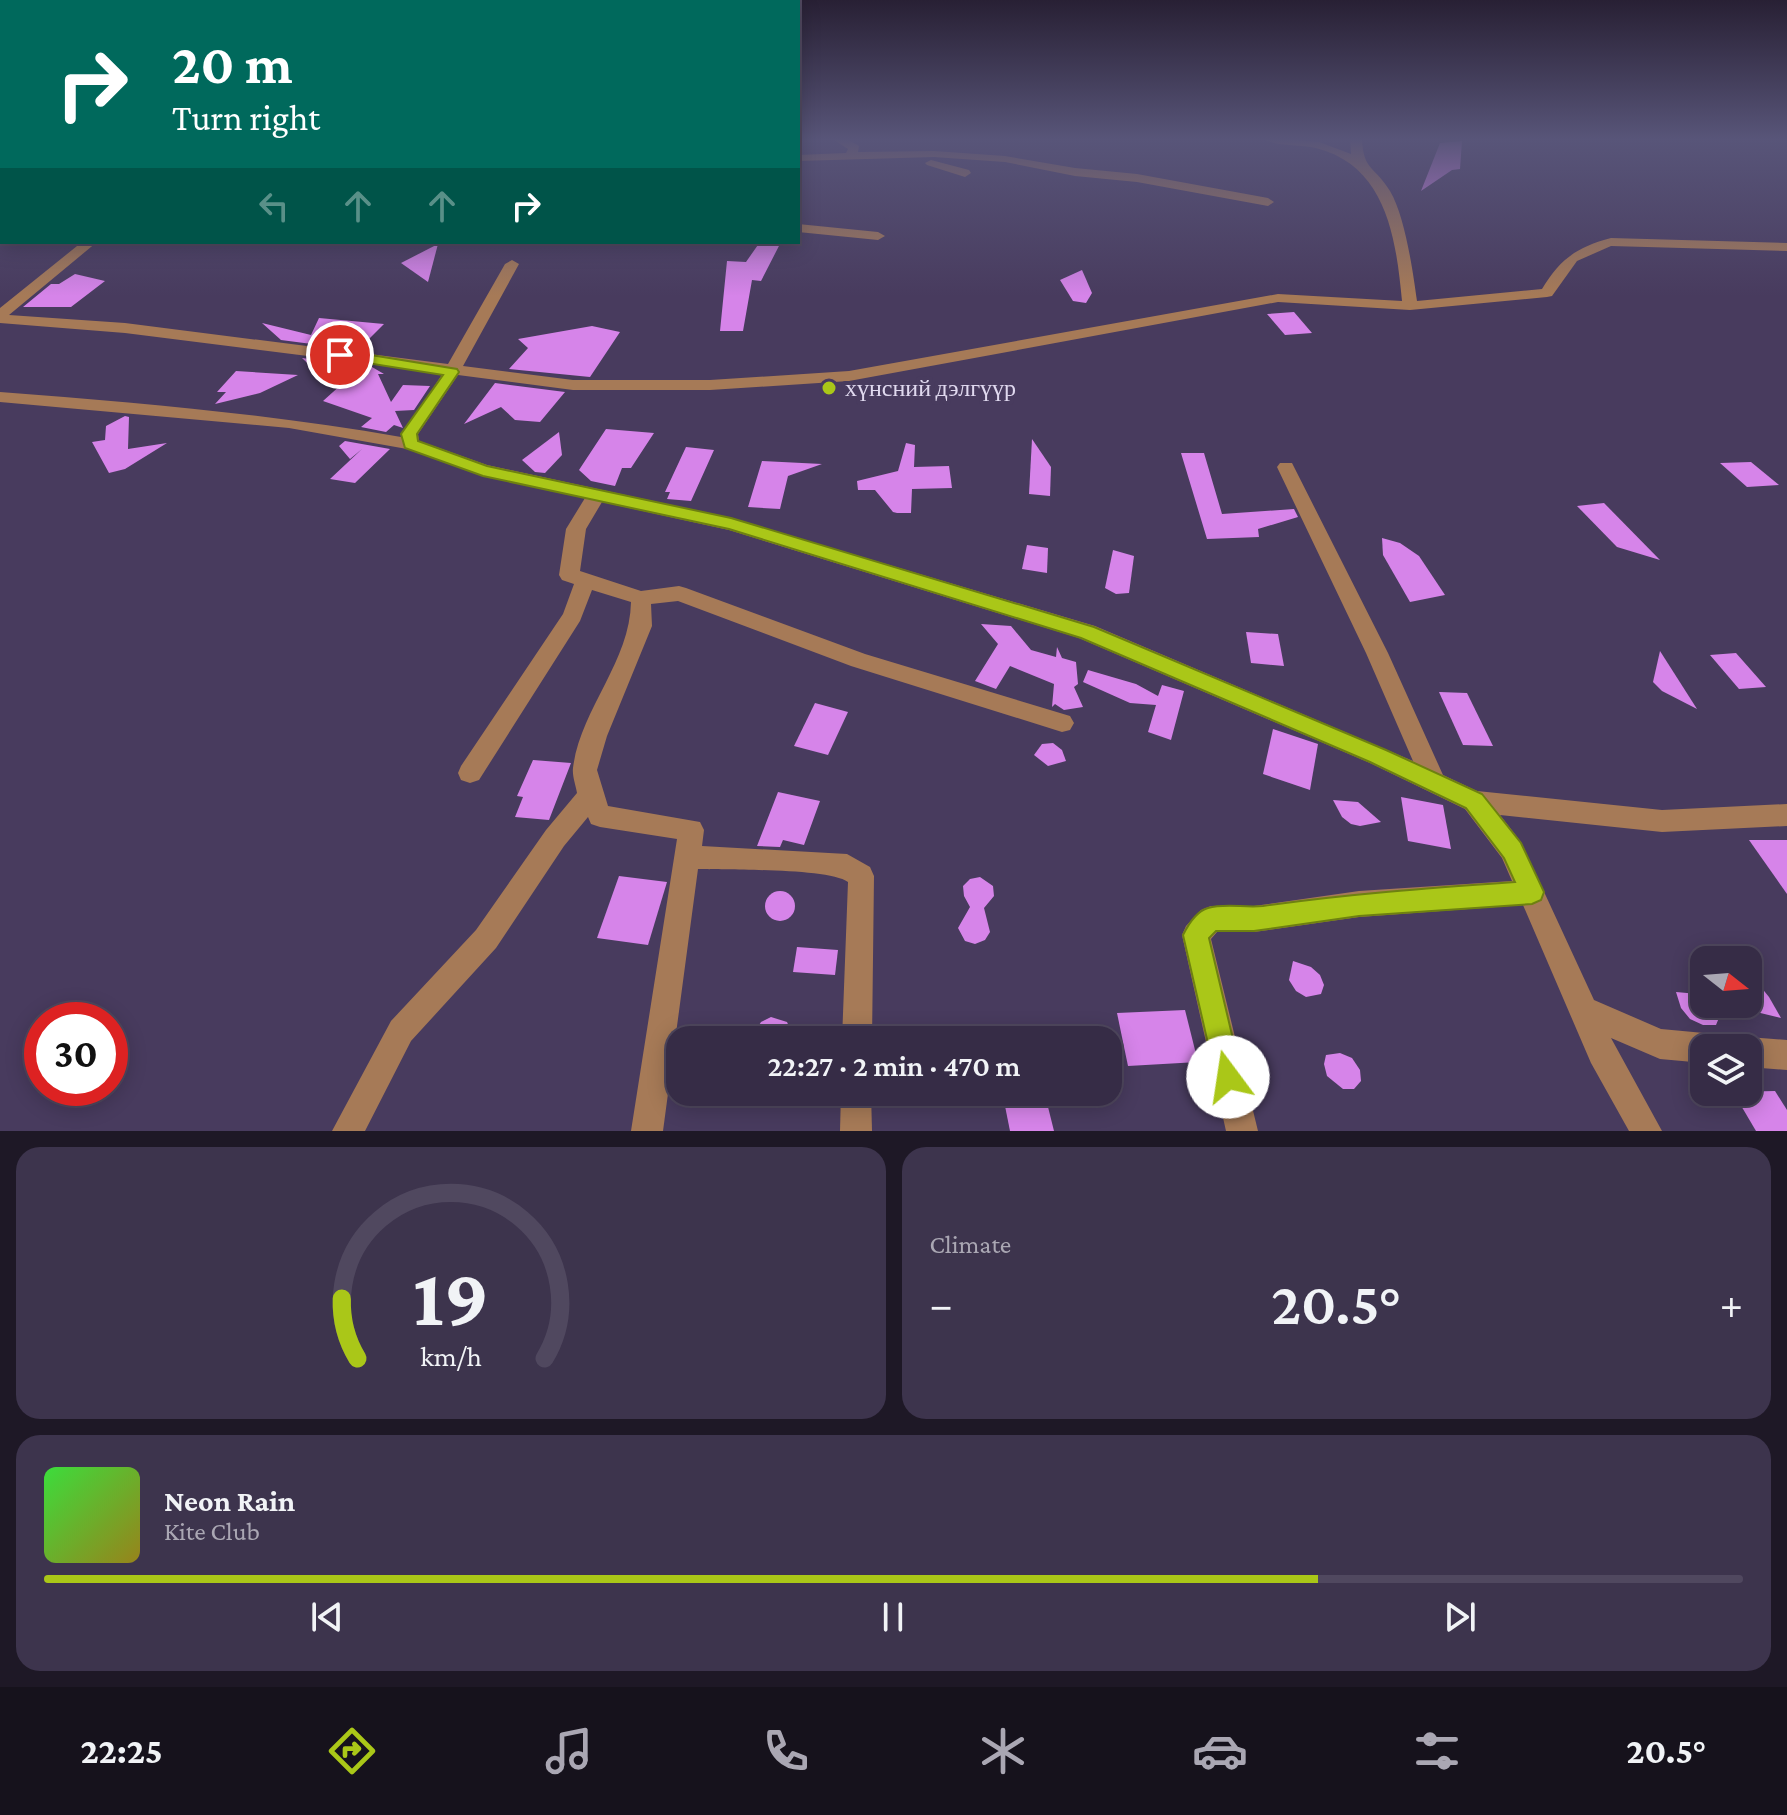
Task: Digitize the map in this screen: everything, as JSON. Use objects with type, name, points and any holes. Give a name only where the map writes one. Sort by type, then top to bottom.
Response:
[{"type":"street","points":[[1207,191],[1268,202]]},
{"type":"street","points":[[1383,191],[1405,262],[1410,306]]},
{"type":"street","points":[[800,228],[878,236]]},
{"type":"street","points":[[0,317],[312,350],[452,372],[573,385],[710,385],[824,379],[1278,298],[1410,306],[1547,293],[1565,262],[1583,249],[1611,242],[1787,247]]},
{"type":"street","points":[[0,317],[88,244]]},
{"type":"street","points":[[411,444],[409,434],[452,372],[512,264]]},
{"type":"street","points":[[0,397],[261,420],[411,444],[483,470],[731,524],[1087,632],[1474,801],[1662,821],[1787,815]]},
{"type":"street","points":[[1286,467],[1377,653],[1434,782]]},
{"type":"street","points":[[598,493],[576,529],[569,575],[641,598],[679,593],[859,660],[1062,723]]},
{"type":"street","points":[[470,773],[573,616],[585,581]]},
{"type":"street","points":[[641,598],[641,626],[595,736],[585,770],[590,796],[600,816],[691,830],[647,1131]]},
{"type":"street","points":[[348,1131],[401,1031],[486,939],[555,838],[590,796]]},
{"type":"street","points":[[1474,801],[1512,850],[1587,1012],[1602,1052],[1646,1131]]},
{"type":"street","points":[[687,857],[815,862],[847,866],[861,876],[857,1026]]},
{"type":"street","points":[[1242,1131],[1196,935],[1211,919],[1254,919],[1359,904],[1532,892]]},
{"type":"street","points":[[1587,1012],[1660,1044],[1690,1047]]},
{"type":"street","points":[[1762,1053],[1787,1055]]},
{"type":"street","points":[[856,1106],[856,1131]]},
{"type":"building","points":[[438,244],[428,282],[401,263]]},
{"type":"building","points":[[759,244],[780,244],[761,281],[752,280],[743,331],[720,331],[727,261],[746,262]]},
{"type":"building","points":[[1082,270],[1092,293],[1086,303],[1073,301],[1060,280]]},
{"type":"building","points":[[75,274],[105,281],[71,307],[23,307],[51,284],[59,284]]},
{"type":"building","points":[[1294,312],[1312,333],[1285,335],[1267,314]]},
{"type":"building","points":[[319,318],[384,324],[358,350],[281,340],[262,323],[311,335]]},
{"type":"building","points":[[592,326],[620,332],[590,377],[509,369],[528,348],[518,339]]},
{"type":"building","points":[[302,358],[372,367],[384,374],[378,374],[391,402],[403,385],[430,386],[414,410],[395,411],[403,428],[394,425],[386,432],[361,427],[372,418],[323,401],[353,374],[319,374]]},
{"type":"building","points":[[236,371],[298,375],[260,393],[215,404],[226,392],[217,392]]},
{"type":"building","points":[[495,383],[565,392],[540,422],[515,420],[501,407],[464,424]]},
{"type":"building","points":[[129,417],[128,449],[167,443],[125,469],[109,473],[92,442],[105,440],[106,426]]},
{"type":"building","points":[[606,429],[654,433],[631,468],[622,468],[615,486],[591,481],[579,470]]},
{"type":"building","points":[[559,432],[562,455],[545,473],[535,472],[522,460]]},
{"type":"building","points":[[1032,439],[1051,467],[1050,496],[1029,494]]},
{"type":"building","points":[[345,441],[390,449],[355,483],[330,479],[362,449],[350,459],[339,446]]},
{"type":"building","points":[[906,443],[915,445],[914,467],[949,466],[952,488],[912,489],[911,513],[897,513],[875,490],[858,490],[857,481],[898,471]]},
{"type":"building","points":[[686,447],[714,450],[691,501],[667,499],[670,492],[665,492]]},
{"type":"building","points":[[1181,453],[1204,453],[1222,514],[1294,509],[1298,517],[1258,529],[1259,537],[1207,539]]},
{"type":"building","points":[[762,461],[822,464],[788,476],[780,509],[748,507]]},
{"type":"building","points":[[1751,462],[1779,485],[1747,487],[1720,463]]},
{"type":"building","points":[[1604,503],[1660,560],[1617,547],[1577,506]]},
{"type":"building","points":[[1382,538],[1400,543],[1419,556],[1445,595],[1410,602],[1383,555]]},
{"type":"building","points":[[1027,545],[1048,548],[1047,573],[1022,569]]},
{"type":"building","points":[[1113,550],[1134,556],[1129,593],[1116,594],[1105,588]]},
{"type":"building","points":[[981,624],[1011,626],[1031,650],[1056,657],[1057,647],[1062,658],[1076,662],[1078,684],[1074,687],[1083,707],[1064,710],[1055,704],[1052,707],[1054,684],[1010,666],[996,689],[975,681],[998,644]]},
{"type":"building","points":[[1246,632],[1278,634],[1284,666],[1251,663]]},
{"type":"building","points":[[1660,651],[1697,709],[1662,691],[1653,682]]},
{"type":"building","points":[[1736,653],[1766,687],[1739,689],[1710,655]]},
{"type":"building","points":[[1088,670],[1136,684],[1158,696],[1162,685],[1184,691],[1171,740],[1148,732],[1156,705],[1130,703],[1083,682]]},
{"type":"building","points":[[1439,692],[1467,693],[1493,746],[1463,745]]},
{"type":"building","points":[[815,703],[848,712],[828,755],[794,746]]},
{"type":"building","points":[[1273,729],[1318,744],[1310,790],[1263,774]]},
{"type":"building","points":[[1053,743],[1062,750],[1066,761],[1048,766],[1034,755],[1042,744]]},
{"type":"building","points":[[533,760],[571,763],[549,820],[515,817],[523,797],[517,796]]},
{"type":"building","points":[[778,792],[820,801],[804,845],[783,840],[780,847],[757,846]]},
{"type":"building","points":[[1401,797],[1443,805],[1451,849],[1408,841]]},
{"type":"building","points":[[1333,800],[1358,802],[1381,822],[1360,826],[1351,824],[1342,817]]},
{"type":"building","points":[[1749,840],[1787,840],[1787,894]]},
{"type":"building","points":[[619,876],[667,882],[648,945],[597,938]]},
{"type":"building","points":[[980,877],[993,886],[994,896],[984,908],[990,932],[985,940],[975,944],[965,941],[958,928],[970,907],[963,886],[970,879]]},
{"type":"building","points":[[780,891],[791,895],[795,906],[791,917],[780,921],[769,917],[765,906],[769,895]]},
{"type":"building","points":[[797,947],[838,950],[835,975],[793,972]]},
{"type":"building","points":[[1293,961],[1311,967],[1320,975],[1324,985],[1321,994],[1306,997],[1296,991],[1289,980]]},
{"type":"building","points":[[1762,988],[1769,997],[1781,1018],[1762,1013]]},
{"type":"building","points":[[1676,992],[1690,993],[1690,1018],[1719,1018],[1716,1025],[1703,1025],[1690,1019],[1681,1008]]},
{"type":"building","points":[[1185,1010],[1198,1062],[1128,1066],[1117,1013]]},
{"type":"building","points":[[771,1017],[787,1022],[789,1026],[759,1026]]},
{"type":"building","points":[[1340,1053],[1352,1058],[1360,1070],[1361,1081],[1354,1089],[1343,1089],[1327,1076],[1324,1064],[1326,1055]]},
{"type":"building","points":[[1762,1091],[1775,1091],[1787,1110],[1787,1131],[1756,1131],[1741,1106],[1762,1106]]},
{"type":"building","points":[[1005,1106],[1048,1106],[1054,1131],[1010,1131]]},
{"type":"place","name":"хүнсний дэлгүүр","points":[[829,388]]},
{"type":"route","points":[[340,355],[452,372],[409,434],[411,444],[483,470],[731,524],[1087,632],[1378,756],[1474,801],[1512,850],[1532,892],[1359,904],[1254,919],[1211,919],[1196,935],[1228,1077]]}]
